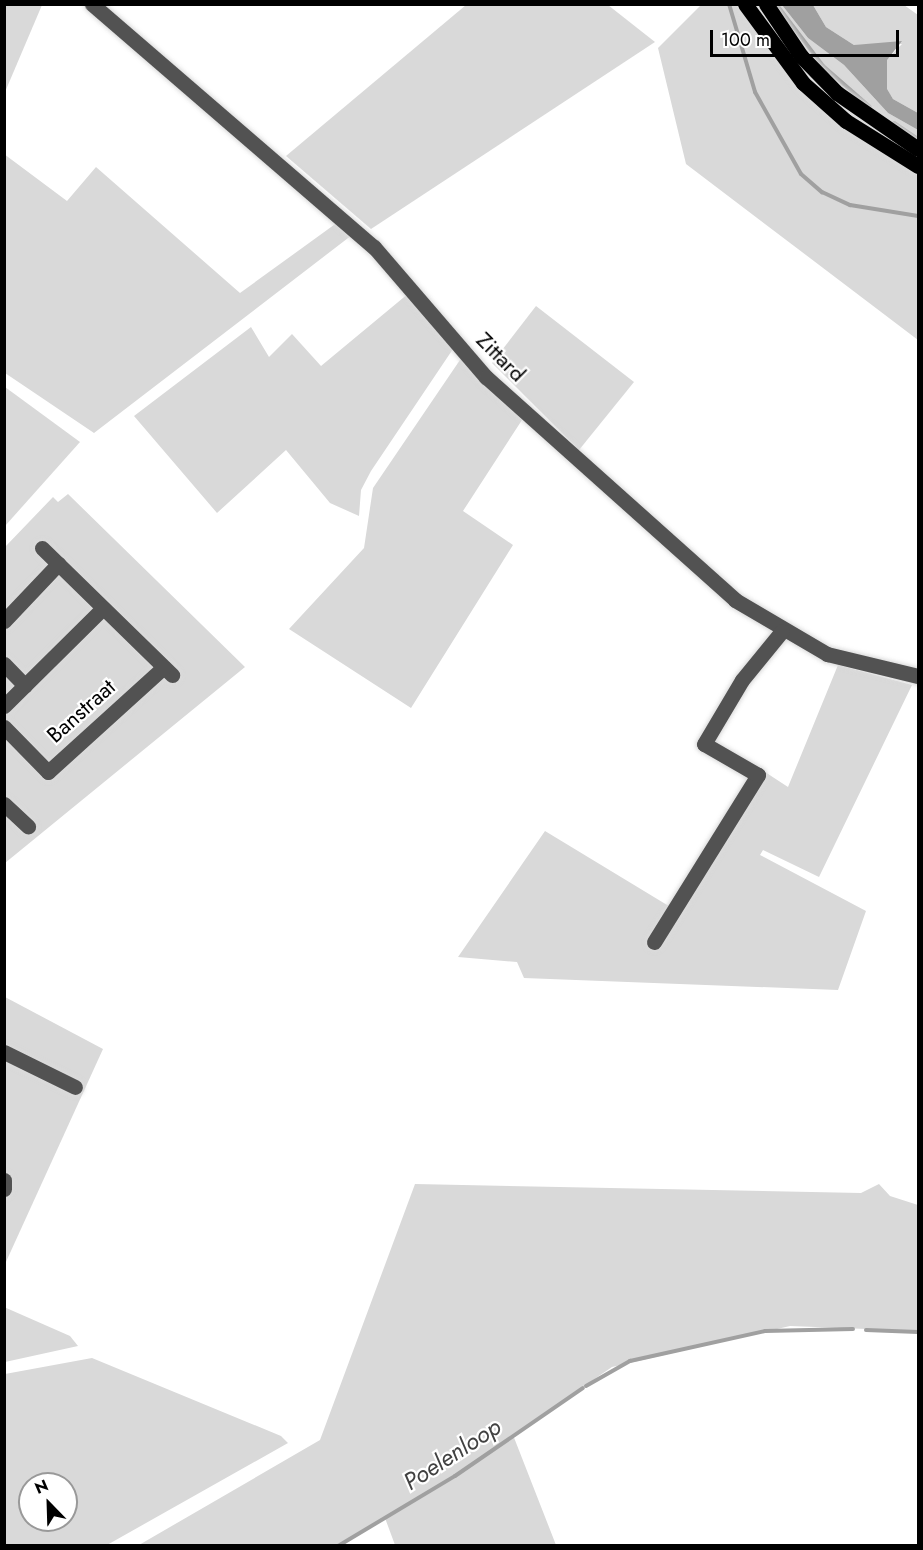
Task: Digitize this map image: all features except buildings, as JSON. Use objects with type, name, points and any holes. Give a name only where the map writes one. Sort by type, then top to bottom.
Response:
[{"type":"main road","points":[[745,4],[803,83],[846,121],[918,166]]},
{"type":"main road","points":[[765,4],[801,56],[837,93],[918,149]]},
{"type":"street","name":"Zittard","points":[[92,4],[374,247],[486,377],[735,600],[782,631],[826,654],[918,676]]},
{"type":"street","name":"Banstraat","points":[[4,727],[48,772],[168,671],[42,548]]},
{"type":"street","points":[[4,621],[58,564]]},
{"type":"street","points":[[4,706],[103,608]]},
{"type":"street","points":[[654,942],[758,775],[704,744],[742,680],[782,631]]},
{"type":"street","points":[[4,664],[25,686]]},
{"type":"street","points":[[4,804],[28,826]]},
{"type":"street","points":[[4,1052],[75,1087]]},
{"type":"street","points":[[4,1180],[4,1189]]},
{"type":"shaded area","points":[[4,5],[42,5],[5,92]]},
{"type":"shaded area","points":[[466,5],[608,5],[655,42],[371,229],[286,156]]},
{"type":"shaded area","points":[[701,5],[740,5],[784,67],[918,171],[918,340],[686,164],[658,48]]},
{"type":"shaded area","points":[[770,5],[782,5],[808,38],[844,65],[888,113],[918,130],[918,145],[821,72]]},
{"type":"shaded area","points":[[782,5],[813,5],[826,27],[854,45],[902,41],[887,60],[887,89],[893,99],[918,113],[918,130],[888,113],[844,65],[808,38]]},
{"type":"shaded area","points":[[813,5],[904,5],[918,15],[918,113],[893,99],[887,90],[887,59],[902,44],[854,45],[826,27]]},
{"type":"shaded area","points":[[4,154],[67,201],[96,167],[240,293],[338,222],[352,235],[94,433],[5,373]]},
{"type":"shaded area","points":[[409,293],[453,349],[371,471],[361,490],[359,516],[330,503],[286,450],[217,513],[134,416],[251,327],[269,357],[292,334],[321,366]]},
{"type":"shaded area","points":[[536,306],[634,382],[579,450],[492,363]]},
{"type":"shaded area","points":[[462,357],[522,420],[463,511],[513,545],[411,708],[289,629],[364,548],[373,488]]},
{"type":"shaded area","points":[[5,387],[80,442],[4,526]]},
{"type":"shaded area","points":[[68,494],[245,667],[5,863],[5,547],[53,497],[58,502]]},
{"type":"shaded area","points":[[838,665],[912,685],[819,877],[763,850],[760,855],[866,911],[838,990],[524,978],[517,962],[458,957],[545,831],[677,911],[765,772],[788,787]]},
{"type":"shaded area","points":[[5,997],[103,1049],[5,1264]]},
{"type":"shaded area","points":[[415,1184],[861,1193],[879,1184],[890,1196],[918,1205],[918,1331],[790,1326],[612,1367],[513,1435],[556,1545],[395,1545],[385,1518],[336,1545],[139,1545],[320,1440]]},
{"type":"shaded area","points":[[4,1307],[70,1336],[78,1346],[5,1362]]},
{"type":"shaded area","points":[[92,1358],[281,1436],[288,1443],[107,1545],[5,1545],[5,1374]]},
{"type":"waterway","points":[[729,4],[755,92],[801,174],[822,192],[850,205],[918,216]]},
{"type":"waterway","points":[[776,4],[823,66],[870,107]]},
{"type":"waterway","points":[[894,123],[918,139]]},
{"type":"waterway","name":"Poelenloop","points":[[586,1386],[630,1361],[765,1331],[853,1329]]},
{"type":"waterway","name":"Poelenloop","points":[[866,1330],[918,1332]]},
{"type":"waterway","name":"Poelenloop","points":[[338,1546],[455,1476],[583,1388]]}]
